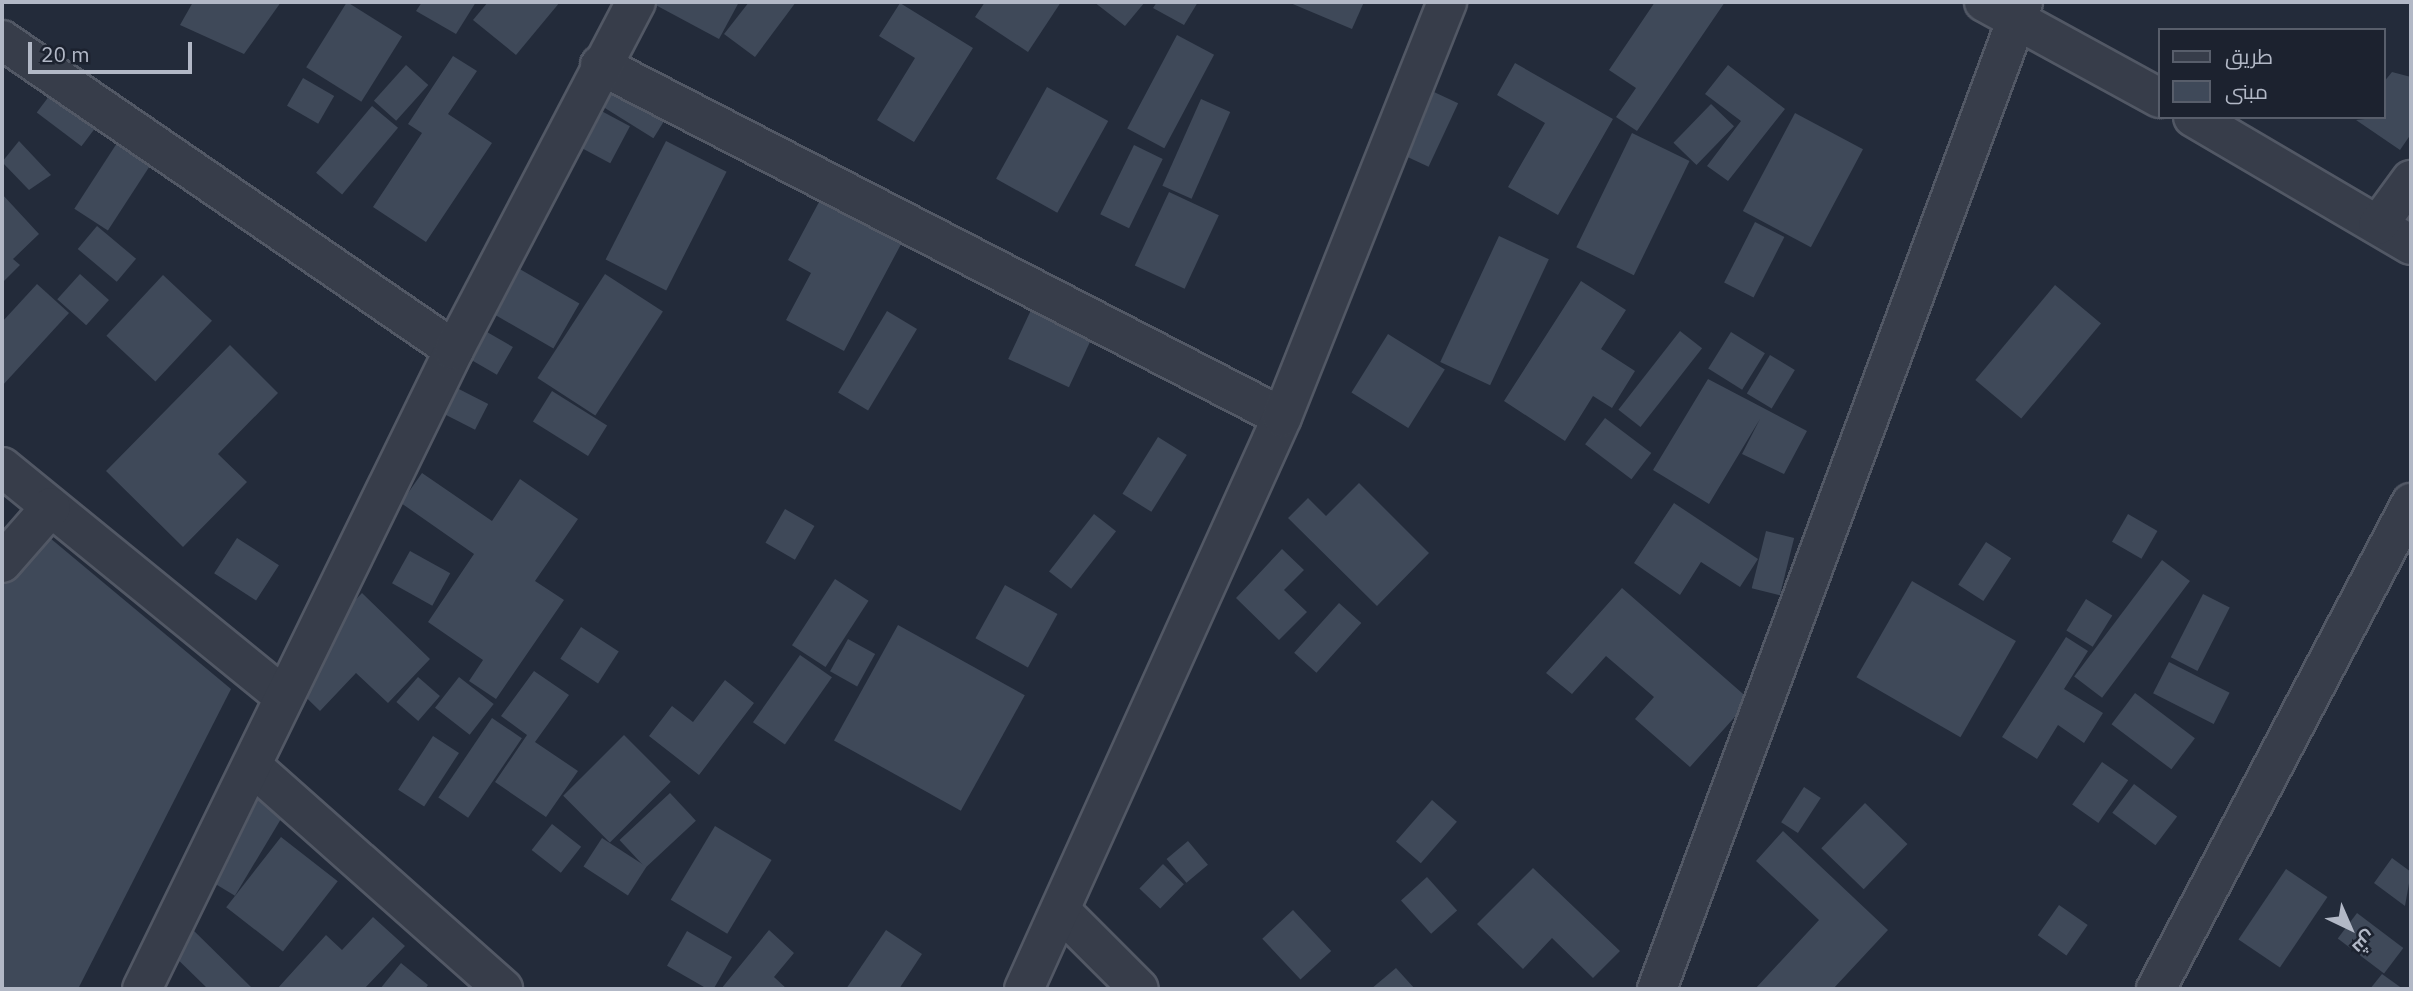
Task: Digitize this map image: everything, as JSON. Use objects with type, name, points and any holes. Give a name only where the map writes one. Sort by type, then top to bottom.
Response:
[{"type":"street","points":[[142,989],[454,350],[600,65],[636,2]]},
{"type":"street","points":[[1024,989],[1063,913],[1282,417],[1447,2]]},
{"type":"street","points":[[1657,989],[2007,6],[2158,97]]},
{"type":"street","points":[[2,40],[454,350]]},
{"type":"street","points":[[600,65],[1282,417]]},
{"type":"street","points":[[2196,119],[2411,245]]},
{"type":"street","points":[[2378,225],[2411,180]]},
{"type":"street","points":[[2,467],[284,697]]},
{"type":"street","points":[[2156,989],[2411,503]]},
{"type":"street","points":[[2,564],[51,507]]},
{"type":"street","points":[[252,766],[503,989]]},
{"type":"street","points":[[1063,913],[1139,989]]},
{"type":"building","points":[[193,2],[281,2],[244,54],[180,25]]},
{"type":"building","points":[[347,2],[402,36],[361,102],[306,67]]},
{"type":"building","points":[[422,2],[476,2],[456,34],[416,11]]},
{"type":"building","points":[[488,2],[560,2],[516,55],[473,20]]},
{"type":"building","points":[[650,2],[739,2],[719,39]]},
{"type":"building","points":[[749,2],[796,2],[755,57],[724,34]]},
{"type":"building","points":[[985,2],[1061,2],[1028,52],[975,17]]},
{"type":"building","points":[[1094,2],[1145,2],[1125,26]]},
{"type":"building","points":[[1157,2],[1198,2],[1184,25],[1153,8]]},
{"type":"building","points":[[1288,2],[1364,2],[1352,29]]},
{"type":"building","points":[[1655,2],[1725,2],[1637,131],[1616,117],[1636,88],[1609,70]]},
{"type":"building","points":[[900,3],[973,48],[914,142],[877,120],[915,58],[879,36]]},
{"type":"building","points":[[1177,35],[1214,55],[1164,148],[1127,129]]},
{"type":"building","points":[[453,56],[477,71],[448,114],[492,143],[426,242],[373,207],[422,133],[408,124]]},
{"type":"building","points":[[1515,63],[1613,119],[1558,215],[1508,187],[1545,123],[1497,95]]},
{"type":"building","points":[[406,65],[428,85],[396,121],[374,101]]},
{"type":"building","points":[[1728,65],[1785,109],[1728,181],[1707,166],[1741,121],[1705,94]]},
{"type":"building","points":[[2392,72],[2411,77],[2411,134],[2400,150],[2356,120],[2385,119],[2385,81]]},
{"type":"building","points":[[611,74],[670,111],[653,138],[594,101]]},
{"type":"building","points":[[303,78],[334,96],[318,124],[287,106]]},
{"type":"building","points":[[1421,86],[1458,103],[1429,167],[1391,149]]},
{"type":"building","points":[[56,87],[101,121],[81,146],[37,113]]},
{"type":"building","points":[[1047,87],[1108,121],[1057,213],[996,179]]},
{"type":"building","points":[[1201,99],[1230,112],[1192,199],[1162,186]]},
{"type":"building","points":[[1711,104],[1734,126],[1697,165],[1673,143]]},
{"type":"building","points":[[372,106],[398,128],[342,195],[316,173]]},
{"type":"building","points":[[592,106],[630,126],[610,163],[572,143]]},
{"type":"building","points":[[1795,113],[1863,149],[1811,247],[1743,211]]},
{"type":"building","points":[[1632,133],[1690,161],[1634,275],[1576,247]]},
{"type":"building","points":[[119,140],[153,162],[108,231],[74,209]]},
{"type":"building","points":[[19,141],[51,175],[29,190],[2,162]]},
{"type":"building","points":[[666,141],[727,172],[666,290],[606,260]]},
{"type":"building","points":[[1134,145],[1163,159],[1129,228],[1100,214]]},
{"type":"building","points":[[826,189],[907,233],[844,351],[786,320],[811,273],[788,260]]},
{"type":"building","points":[[1169,192],[1219,215],[1185,289],[1135,265]]},
{"type":"building","points":[[2,194],[39,234],[13,259],[20,265],[2,283]]},
{"type":"building","points":[[1755,222],[1784,237],[1754,298],[1724,283]]},
{"type":"building","points":[[97,226],[136,259],[117,282],[78,249]]},
{"type":"building","points":[[1499,236],[1549,259],[1490,385],[1440,362]]},
{"type":"building","points":[[511,264],[579,304],[553,349],[485,309]]},
{"type":"building","points":[[80,274],[109,300],[86,325],[57,299]]},
{"type":"building","points":[[605,274],[663,312],[595,416],[537,378]]},
{"type":"building","points":[[163,275],[212,321],[155,381],[106,336]]},
{"type":"building","points":[[1581,281],[1626,310],[1601,349],[1635,371],[1612,408],[1593,396],[1565,441],[1504,401]]},
{"type":"building","points":[[37,284],[69,313],[2,386],[2,322]]},
{"type":"building","points":[[2055,285],[2101,324],[2021,419],[1975,380]]},
{"type":"building","points":[[1031,310],[1092,338],[1069,387],[1008,359]]},
{"type":"building","points":[[887,311],[917,329],[868,410],[838,392]]},
{"type":"building","points":[[480,328],[513,347],[497,375],[464,356]]},
{"type":"building","points":[[1680,331],[1702,348],[1640,427],[1618,410]]},
{"type":"building","points":[[1731,332],[1765,353],[1742,390],[1708,368]]},
{"type":"building","points":[[1388,334],[1445,370],[1408,428],[1351,393]]},
{"type":"building","points":[[230,345],[278,393],[218,454],[247,482],[183,547],[106,471]]},
{"type":"building","points":[[1770,355],[1795,370],[1772,409],[1747,394]]},
{"type":"building","points":[[1708,379],[1807,431],[1784,474],[1742,454],[1760,419],[1709,504],[1653,470]]},
{"type":"building","points":[[449,384],[488,404],[475,430],[436,410]]},
{"type":"building","points":[[552,391],[607,425],[588,456],[533,422]]},
{"type":"building","points":[[1605,418],[1651,453],[1631,479],[1585,444]]},
{"type":"building","points":[[1158,437],[1187,455],[1151,512],[1122,494]]},
{"type":"building","points":[[422,473],[492,521],[520,479],[578,519],[535,581],[564,600],[496,699],[469,681],[483,660],[428,622],[474,554],[401,503]]},
{"type":"building","points":[[1359,483],[1429,553],[1377,606],[1288,518],[1308,498],[1326,516]]},
{"type":"building","points":[[1674,503],[1758,559],[1740,587],[1701,562],[1680,595],[1634,563]]},
{"type":"building","points":[[785,509],[814,526],[795,560],[766,543]]},
{"type":"building","points":[[1094,514],[1116,531],[1071,589],[1049,572]]},
{"type":"building","points":[[2128,514],[2157,531],[2141,559],[2112,542]]},
{"type":"building","points":[[1766,531],[1794,538],[1780,595],[1752,588]]},
{"type":"building","points":[[44,533],[231,689],[78,989],[2,989],[2,583]]},
{"type":"building","points":[[237,538],[279,565],[256,600],[214,573]]},
{"type":"building","points":[[1986,542],[2011,558],[1983,601],[1958,585]]},
{"type":"building","points":[[1282,549],[1304,570],[1284,590],[1307,612],[1279,640],[1236,598]]},
{"type":"building","points":[[410,551],[450,573],[432,606],[392,583]]},
{"type":"building","points":[[2162,560],[2190,581],[2102,698],[2074,677]]},
{"type":"building","points":[[835,579],[869,601],[826,667],[792,645]]},
{"type":"building","points":[[1912,581],[2016,641],[1960,737],[1856,677]]},
{"type":"building","points":[[1005,585],[1057,614],[1028,667],[975,638]]},
{"type":"building","points":[[1622,588],[1750,700],[1690,767],[1635,719],[1654,697],[1606,656],[1572,694],[1546,673]]},
{"type":"building","points":[[362,593],[430,659],[388,703],[356,673],[320,711],[283,675]]},
{"type":"building","points":[[2203,594],[2230,608],[2197,671],[2171,657]]},
{"type":"building","points":[[2086,599],[2112,615],[2093,647],[2066,630]]},
{"type":"building","points":[[1339,603],[1361,623],[1316,673],[1294,653]]},
{"type":"building","points":[[898,625],[1025,695],[961,811],[834,740]]},
{"type":"building","points":[[581,627],[619,652],[598,683],[560,659]]},
{"type":"building","points":[[2066,637],[2088,651],[2064,689],[2103,713],[2084,743],[2058,725],[2037,759],[2002,737]]},
{"type":"building","points":[[848,639],[875,654],[857,686],[830,671]]},
{"type":"building","points":[[800,655],[832,677],[785,745],[753,722]]},
{"type":"building","points":[[2169,662],[2230,693],[2214,724],[2153,693]]},
{"type":"building","points":[[534,671],[569,695],[535,742],[578,771],[546,817],[495,782],[527,735],[501,716]]},
{"type":"building","points":[[418,677],[440,696],[418,721],[396,702]]},
{"type":"building","points":[[459,677],[494,704],[470,735],[435,708]]},
{"type":"building","points":[[725,680],[754,703],[699,775],[649,736],[672,706],[693,722]]},
{"type":"building","points":[[2135,693],[2195,738],[2171,769],[2112,724]]},
{"type":"building","points":[[492,718],[522,738],[468,818],[438,798]]},
{"type":"building","points":[[624,735],[671,782],[610,842],[563,796]]},
{"type":"building","points":[[433,736],[459,753],[424,807],[398,790]]},
{"type":"building","points":[[2102,762],[2128,780],[2098,823],[2072,805]]},
{"type":"building","points":[[259,776],[294,797],[235,896],[200,875]]},
{"type":"building","points":[[2134,784],[2177,816],[2155,845],[2112,813]]},
{"type":"building","points":[[1804,787],[1821,798],[1798,833],[1781,822]]},
{"type":"building","points":[[670,793],[696,821],[645,868],[620,840]]},
{"type":"building","points":[[1432,800],[1457,822],[1421,863],[1396,842]]},
{"type":"building","points":[[1865,803],[1907,844],[1864,889],[1821,848]]},
{"type":"building","points":[[552,824],[581,847],[561,873],[532,850]]},
{"type":"building","points":[[715,826],[772,860],[727,934],[671,900]]},
{"type":"building","points":[[1783,831],[1888,930],[1833,989],[1755,989],[1819,920],[1756,861]]},
{"type":"building","points":[[281,837],[338,881],[283,951],[226,907]]},
{"type":"building","points":[[602,838],[646,867],[628,895],[583,867]]},
{"type":"building","points":[[1188,841],[1208,865],[1186,883],[1167,859]]},
{"type":"building","points":[[2392,858],[2411,872],[2405,906],[2374,883]]},
{"type":"building","points":[[1163,864],[1184,884],[1160,909],[1139,888]]},
{"type":"building","points":[[1533,868],[1620,951],[1593,978],[1552,938],[1523,969],[1477,924]]},
{"type":"building","points":[[2286,869],[2327,897],[2280,967],[2238,939]]},
{"type":"building","points":[[1427,877],[1457,910],[1431,934],[1401,900]]},
{"type":"building","points":[[2059,905],[2088,925],[2066,955],[2038,935]]},
{"type":"building","points":[[1293,910],[1331,951],[1300,980],[1262,939]]},
{"type":"building","points":[[2357,913],[2403,948],[2384,973],[2338,939]]},
{"type":"building","points":[[373,917],[405,946],[364,989],[277,989],[326,935],[342,950]]},
{"type":"building","points":[[187,924],[253,989],[208,989],[165,947]]},
{"type":"building","points":[[769,930],[794,953],[774,977],[787,989],[721,989]]},
{"type":"building","points":[[886,930],[922,954],[899,989],[846,989]]},
{"type":"building","points":[[687,931],[732,957],[714,989],[707,989],[667,966]]},
{"type":"building","points":[[401,963],[428,985],[425,989],[380,989]]},
{"type":"building","points":[[1396,968],[1415,989],[1371,989]]},
{"type":"building","points":[[2382,974],[2403,989],[2370,989]]}]
